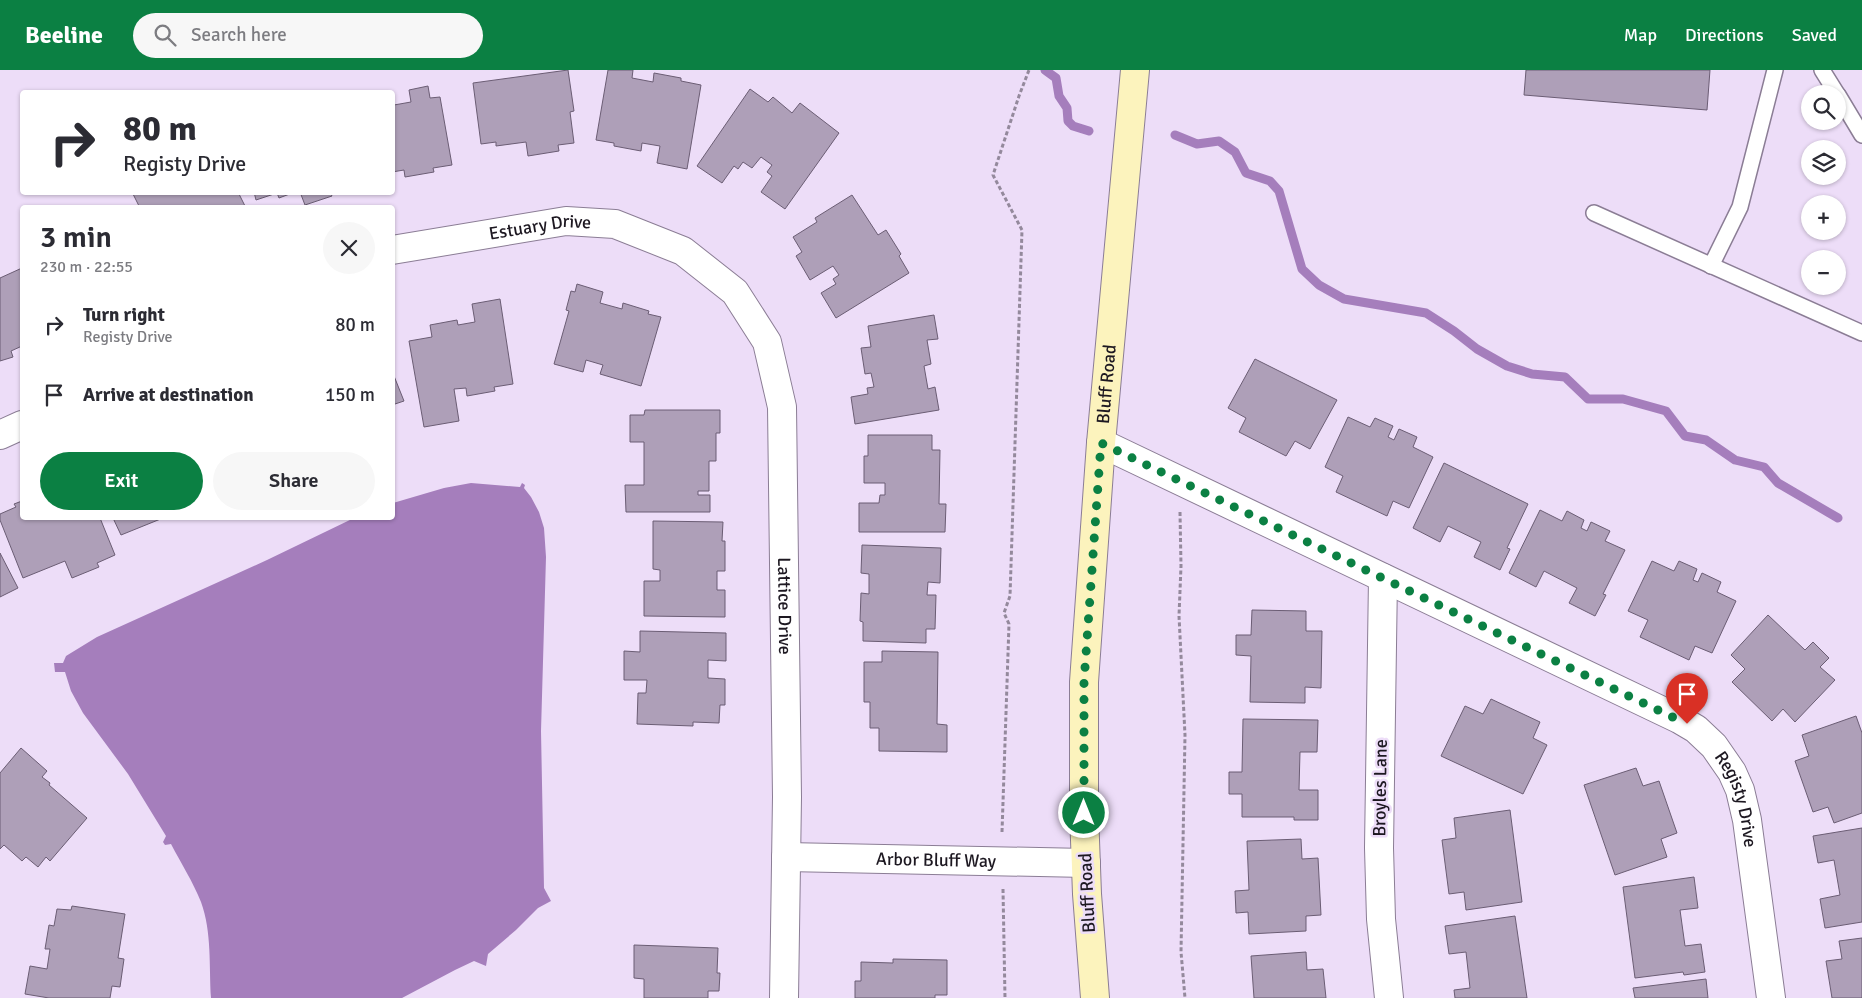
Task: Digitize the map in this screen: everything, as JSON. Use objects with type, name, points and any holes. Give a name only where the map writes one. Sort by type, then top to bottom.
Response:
[{"type":"main road","name":"Bluff Road","points":[[1094,998],[1084,813],[1084,682],[1101,443],[1135,70]]},
{"type":"street","name":"Estuary Drive","points":[[395,250],[566,221],[615,224],[683,251]]},
{"type":"street","name":"Lattice Drive","points":[[683,251],[735,292],[766,342],[782,407],[787,797],[784,998]]},
{"type":"street","points":[[0,435],[20,426]]},
{"type":"street","name":"Registy Drive","points":[[1101,443],[1678,719],[1696,730],[1714,746],[1732,772],[1744,803],[1770,998]]},
{"type":"street","name":"Broyles Lane","points":[[1383,578],[1379,848],[1382,919],[1389,998]]},
{"type":"street","name":"Arbor Bluff Way","points":[[786,857],[1086,863]]},
{"type":"lane","points":[[1711,266],[1740,208],[1775,70]]},
{"type":"lane","points":[[1822,70],[1831,85]]},
{"type":"lane","points":[[1846,109],[1862,135]]},
{"type":"lane","points":[[1594,214],[1862,333]]},
{"type":"path","points":[[1005,998],[1002,862],[1009,624],[1004,613],[1010,596],[1022,230],[994,175],[1029,70]]},
{"type":"path","points":[[1178,480],[1181,538],[1178,616],[1185,735],[1181,933],[1184,998]]},
{"type":"shaded area","points":[[471,483],[520,487],[522,483],[525,485],[524,488],[539,512],[544,528],[546,557],[541,731],[544,888],[551,901],[538,908],[488,954],[486,966],[474,961],[402,998],[211,998],[205,913],[191,880],[171,844],[165,845],[163,842],[166,836],[128,774],[83,713],[71,691],[65,672],[55,672],[54,663],[63,663],[66,656],[97,637],[267,560],[350,520],[395,520],[395,502],[444,488]]},
{"type":"building","points":[[568,70],[574,111],[570,112],[574,143],[558,145],[559,151],[528,156],[526,142],[496,146],[496,142],[481,144],[473,83]]},
{"type":"building","points":[[608,70],[633,70],[632,78],[653,82],[654,73],[681,78],[681,81],[701,85],[687,169],[657,163],[660,146],[642,143],[641,151],[614,146],[614,143],[596,140]]},
{"type":"building","points":[[1526,70],[1710,70],[1707,110],[1524,95]]},
{"type":"building","points":[[428,86],[430,98],[440,97],[452,165],[433,168],[434,172],[405,177],[404,170],[395,172],[395,105],[411,102],[409,90]]},
{"type":"building","points":[[750,89],[768,102],[773,97],[792,113],[800,103],[839,133],[785,209],[761,192],[772,176],[767,172],[772,165],[761,157],[752,168],[743,162],[738,169],[734,166],[722,183],[697,166]]},
{"type":"building","points":[[134,195],[240,195],[244,205],[138,205]]},
{"type":"building","points":[[255,195],[271,195],[256,200]]},
{"type":"building","points":[[301,195],[332,196],[305,205]]},
{"type":"building","points":[[852,195],[878,235],[886,230],[901,254],[899,256],[909,273],[836,318],[821,293],[836,284],[833,279],[839,275],[833,266],[810,280],[796,256],[802,252],[793,237],[817,222],[815,218]]},
{"type":"building","points":[[20,269],[20,347],[11,351],[13,357],[0,361],[0,278]]},
{"type":"building","points":[[577,284],[603,292],[600,303],[622,309],[623,303],[649,311],[648,314],[661,317],[641,386],[600,374],[603,365],[586,360],[583,372],[554,364],[569,311],[566,310],[571,291],[575,292]]},
{"type":"building","points":[[500,299],[513,384],[494,387],[495,391],[467,396],[466,388],[454,389],[459,421],[424,427],[409,341],[432,337],[430,325],[457,320],[458,325],[475,322],[472,304]]},
{"type":"building","points":[[934,315],[938,339],[927,340],[931,364],[924,366],[928,389],[935,387],[939,410],[855,424],[851,397],[868,394],[867,388],[874,387],[871,373],[865,374],[861,348],[871,347],[868,326]]},
{"type":"building","points":[[1255,359],[1337,400],[1310,449],[1295,441],[1286,456],[1239,432],[1246,418],[1228,408]]},
{"type":"building","points":[[395,378],[404,401],[395,404]]},
{"type":"building","points":[[645,410],[720,410],[720,433],[716,433],[716,461],[709,461],[709,491],[698,491],[698,495],[710,495],[710,512],[626,512],[625,485],[644,485],[644,442],[630,442],[630,415],[644,415]]},
{"type":"building","points":[[1348,417],[1370,427],[1375,418],[1393,426],[1388,437],[1394,440],[1399,429],[1417,437],[1413,447],[1433,457],[1409,508],[1393,501],[1387,516],[1336,492],[1343,476],[1325,467]]},
{"type":"building","points":[[868,435],[932,435],[932,450],[940,450],[939,504],[946,504],[945,532],[859,532],[859,503],[879,503],[880,495],[885,495],[885,483],[864,483],[864,456],[868,456]]},
{"type":"building","points":[[1444,463],[1528,504],[1507,548],[1510,549],[1500,570],[1474,557],[1481,542],[1448,526],[1440,542],[1413,528]]},
{"type":"building","points":[[20,502],[20,520],[101,520],[115,555],[97,563],[99,567],[72,578],[65,561],[23,578],[0,520],[0,514],[16,507],[14,504]]},
{"type":"building","points":[[1540,510],[1562,521],[1567,511],[1584,520],[1581,528],[1587,531],[1591,522],[1610,531],[1605,541],[1625,550],[1603,594],[1606,595],[1595,616],[1569,603],[1577,588],[1544,571],[1536,587],[1509,573]]},
{"type":"building","points":[[114,520],[158,520],[121,535]]},
{"type":"building","points":[[653,521],[723,522],[722,541],[725,541],[725,571],[717,571],[717,590],[725,590],[725,617],[644,616],[644,581],[660,581],[660,570],[653,569]]},
{"type":"building","points":[[862,545],[941,548],[940,583],[928,582],[927,595],[936,595],[935,629],[926,629],[926,643],[863,641],[863,622],[860,621],[861,593],[869,594],[869,574],[861,573]]},
{"type":"building","points":[[0,553],[18,588],[0,597]]},
{"type":"building","points":[[1652,561],[1674,571],[1679,561],[1697,569],[1693,580],[1698,582],[1702,573],[1721,582],[1717,592],[1736,601],[1712,653],[1695,646],[1689,660],[1640,637],[1648,620],[1628,611]]},
{"type":"building","points":[[1252,610],[1306,611],[1306,631],[1322,631],[1321,688],[1305,687],[1305,703],[1250,702],[1251,656],[1236,655],[1236,635],[1251,635]]},
{"type":"building","points":[[1768,615],[1805,650],[1813,642],[1829,658],[1820,667],[1835,680],[1795,722],[1783,709],[1772,721],[1732,682],[1745,669],[1731,655]]},
{"type":"building","points":[[640,631],[726,633],[726,661],[708,660],[708,678],[725,679],[725,705],[720,705],[719,723],[693,722],[693,726],[637,724],[638,693],[646,693],[647,680],[624,680],[624,651],[640,652]]},
{"type":"building","points":[[882,651],[938,652],[937,724],[947,725],[947,752],[879,751],[879,728],[870,728],[870,702],[864,702],[864,662],[882,662]]},
{"type":"building","points":[[1491,699],[1540,722],[1533,738],[1547,745],[1523,794],[1441,756],[1465,706],[1483,714]]},
{"type":"building","points":[[1856,716],[1862,733],[1862,813],[1834,823],[1828,807],[1813,812],[1795,761],[1809,756],[1802,735]]},
{"type":"building","points":[[1243,719],[1318,720],[1317,752],[1300,752],[1299,790],[1318,790],[1318,820],[1294,820],[1294,817],[1242,817],[1242,794],[1229,794],[1229,772],[1242,772]]},
{"type":"building","points":[[21,748],[47,771],[42,777],[50,783],[49,785],[87,818],[50,861],[46,857],[38,867],[26,857],[22,861],[4,845],[0,849],[0,773]]},
{"type":"building","points":[[1636,768],[1643,786],[1659,781],[1677,833],[1661,839],[1667,857],[1615,875],[1584,785]]},
{"type":"building","points":[[1510,810],[1522,902],[1466,910],[1464,892],[1449,894],[1442,840],[1456,838],[1454,818]]},
{"type":"building","points":[[1862,828],[1862,922],[1825,928],[1820,899],[1840,895],[1834,860],[1818,863],[1813,836]]},
{"type":"building","points":[[1301,839],[1302,859],[1318,858],[1321,915],[1306,916],[1306,931],[1249,934],[1248,912],[1236,913],[1235,891],[1249,890],[1247,841]]},
{"type":"building","points":[[1694,877],[1698,908],[1680,910],[1685,946],[1701,944],[1705,972],[1684,975],[1683,972],[1635,978],[1623,887]]},
{"type":"building","points":[[72,906],[125,914],[118,958],[124,959],[120,987],[112,986],[110,998],[49,998],[25,994],[30,966],[47,969],[50,949],[45,949],[49,925],[54,926],[57,909],[71,910]]},
{"type":"building","points":[[1515,916],[1527,998],[1455,998],[1454,990],[1470,988],[1466,952],[1449,954],[1445,926]]},
{"type":"building","points":[[1862,938],[1862,998],[1832,998],[1826,961],[1842,959],[1839,941]]},
{"type":"building","points":[[634,945],[718,948],[717,973],[720,973],[719,991],[708,991],[708,998],[644,998],[644,979],[634,978]]},
{"type":"building","points":[[1306,952],[1307,970],[1323,969],[1326,998],[1254,998],[1251,956]]},
{"type":"building","points":[[893,959],[947,960],[947,995],[935,995],[935,998],[855,998],[855,981],[861,981],[861,962],[893,963]]},
{"type":"building","points":[[1706,979],[1708,998],[1635,998],[1633,988]]},
{"type":"waterway","points":[[1045,70],[1056,78],[1059,96],[1067,108],[1068,121],[1073,126],[1089,131]]},
{"type":"waterway","points":[[1175,135],[1197,144],[1219,141],[1235,152],[1246,173],[1270,181],[1279,191],[1302,269],[1319,285],[1344,299],[1426,313],[1477,349],[1507,366],[1532,374],[1565,377],[1588,399],[1623,399],[1666,411],[1685,436],[1706,440],[1735,460],[1764,467],[1778,483],[1838,518]]},
{"type":"route","points":[[1084,813],[1084,682],[1101,443],[1687,724]]}]
